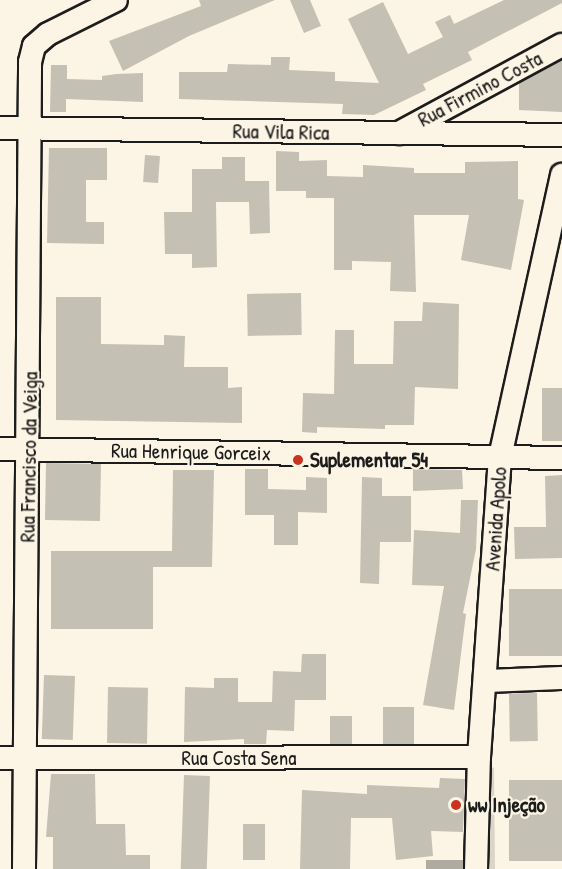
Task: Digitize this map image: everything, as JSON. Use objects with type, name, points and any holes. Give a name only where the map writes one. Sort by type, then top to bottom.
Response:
[{"type":"street","name":"Rua Francisco da Veiga","points":[[24,869],[33,129],[30,62],[34,46],[48,34],[116,0]]},
{"type":"street","name":"Rua Firmino Costa","points":[[397,133],[562,45]]},
{"type":"street","name":"Rua Vila Rica","points":[[0,128],[562,135]]},
{"type":"street","name":"Avenida Apolo","points":[[477,869],[478,757],[486,681],[500,457],[557,225],[562,175]]},
{"type":"street","name":"Rua Henrique Gorceix","points":[[0,449],[562,458]]},
{"type":"street","points":[[486,681],[562,678]]},
{"type":"street","name":"Rua Costa Sena","points":[[0,758],[478,757]]},
{"type":"shaded area","points":[[494,767],[495,869],[482,869],[482,777]]},
{"type":"shaded area","points":[[426,860],[464,860],[464,869],[426,869]]},
{"type":"building","points":[[199,0],[275,0],[189,36],[123,71],[109,41],[201,6]]},
{"type":"building","points":[[290,0],[310,0],[321,26],[304,33]]},
{"type":"building","points":[[504,0],[562,0],[562,3],[468,52],[472,60],[423,84],[426,90],[374,115],[342,114],[343,104],[179,99],[179,72],[227,72],[228,64],[271,65],[271,57],[290,57],[289,70],[335,72],[335,81],[379,83],[348,19],[383,2],[408,54],[443,37],[435,22],[450,15],[454,24]]},
{"type":"building","points":[[562,60],[562,112],[519,110],[519,83]]},
{"type":"building","points":[[51,65],[67,65],[67,79],[102,80],[102,76],[143,73],[143,102],[66,99],[66,112],[50,112]]},
{"type":"building","points":[[49,148],[107,148],[107,180],[86,180],[86,222],[104,222],[104,244],[47,243]]},
{"type":"building","points":[[276,151],[299,152],[299,161],[327,160],[327,176],[363,177],[363,165],[414,168],[414,173],[465,173],[465,162],[518,161],[518,199],[524,200],[511,270],[461,260],[469,215],[414,215],[416,292],[390,291],[391,262],[352,261],[352,270],[334,270],[334,198],[306,198],[306,191],[276,191]]},
{"type":"building","points":[[145,155],[160,156],[158,183],[143,182]]},
{"type":"building","points":[[222,157],[245,157],[245,181],[269,181],[270,233],[250,234],[249,202],[216,202],[217,267],[192,268],[192,254],[165,254],[164,212],[192,212],[192,169],[222,169]]},
{"type":"building","points":[[301,293],[302,335],[248,336],[247,294]]},
{"type":"building","points":[[56,297],[101,297],[101,344],[164,345],[164,335],[185,336],[184,367],[228,367],[228,388],[242,387],[242,423],[56,420]]},
{"type":"building","points":[[423,302],[459,304],[458,389],[415,387],[414,425],[385,425],[385,429],[317,427],[317,433],[302,432],[303,393],[334,394],[335,330],[354,330],[354,364],[393,364],[394,321],[422,321]]},
{"type":"building","points":[[542,388],[562,388],[562,441],[542,441]]},
{"type":"building","points":[[46,463],[101,464],[100,521],[45,520]]},
{"type":"building","points":[[245,469],[268,469],[268,489],[306,490],[306,477],[327,478],[327,513],[298,512],[298,545],[274,545],[274,515],[245,515]]},
{"type":"building","points":[[413,469],[462,470],[463,489],[413,491]]},
{"type":"building","points":[[173,470],[214,470],[212,567],[153,567],[153,629],[51,629],[51,551],[172,551]]},
{"type":"building","points":[[562,475],[562,558],[515,559],[514,527],[546,527],[545,476]]},
{"type":"building","points":[[362,477],[382,478],[382,496],[411,496],[411,542],[380,542],[379,584],[360,583]]},
{"type":"building","points":[[461,500],[478,500],[476,549],[463,613],[466,614],[454,710],[423,705],[444,586],[412,585],[414,530],[460,533]]},
{"type":"building","points":[[509,589],[562,589],[562,656],[509,656]]},
{"type":"building","points":[[302,654],[326,654],[326,700],[295,700],[294,731],[267,730],[266,744],[244,744],[244,739],[184,742],[185,687],[214,688],[214,678],[238,678],[238,702],[272,702],[273,671],[301,672]]},
{"type":"building","points":[[44,675],[75,676],[73,740],[42,739]]},
{"type":"building","points":[[108,687],[148,688],[147,744],[107,743]]},
{"type":"building","points":[[509,693],[537,693],[538,741],[510,741]]},
{"type":"building","points":[[383,707],[414,707],[414,744],[383,744]]},
{"type":"building","points":[[330,716],[352,716],[352,744],[330,744]]},
{"type":"building","points":[[51,774],[95,774],[96,824],[125,824],[126,855],[150,855],[150,869],[53,869],[53,837],[46,837]]},
{"type":"building","points":[[184,775],[210,776],[207,869],[181,869]]},
{"type":"building","points":[[440,778],[465,779],[463,832],[431,831],[433,856],[396,860],[392,818],[351,818],[350,869],[300,869],[302,790],[367,794],[367,785],[439,788]]},
{"type":"building","points":[[509,780],[562,780],[562,861],[509,861]]},
{"type":"building","points":[[243,824],[265,824],[265,860],[243,860]]},
{"type":"place","name":"Suplementar 54","points":[[298,460]]},
{"type":"place","name":"ww Injeção","points":[[456,805]]}]
